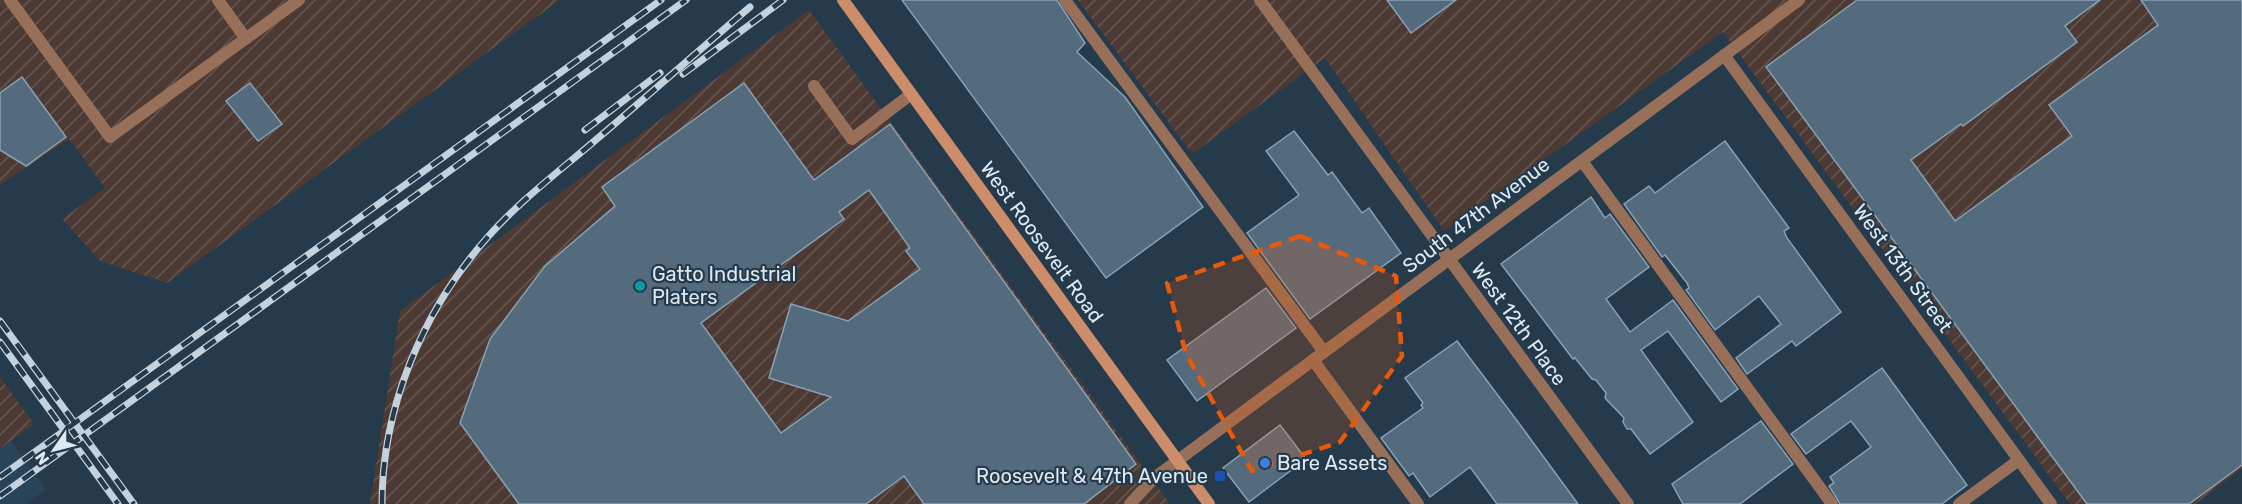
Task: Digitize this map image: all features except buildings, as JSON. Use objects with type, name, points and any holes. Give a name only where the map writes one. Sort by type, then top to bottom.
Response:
[{"type":"main road","name":"West Roosevelt Road","points":[[840,1],[1209,504]]},
{"type":"street","points":[[10,0],[110,137],[299,0]]},
{"type":"street","points":[[218,0],[246,39]]},
{"type":"street","points":[[1065,0],[1324,352]]},
{"type":"street","name":"West 12th Place","points":[[1260,0],[1628,504]]},
{"type":"street","name":"South 47th Avenue","points":[[1130,504],[1154,478],[1799,0]]},
{"type":"street","name":"West 13th Street","points":[[1724,55],[2051,504]]},
{"type":"street","points":[[814,86],[852,139],[910,95]]},
{"type":"street","points":[[1582,161],[1832,504]]},
{"type":"street","points":[[1313,360],[1418,504]]},
{"type":"street","points":[[1959,504],[2019,460]]},
{"type":"highlighted area","points":[[1300,236],[1396,276],[1402,356],[1340,442],[1252,471],[1186,354],[1167,283]]},
{"type":"shaded area","points":[[0,0],[560,0],[167,283],[100,261],[62,219],[105,188],[69,139],[0,185]]},
{"type":"shaded area","points":[[1078,0],[2242,0],[2242,469],[2195,504],[2070,504],[1723,32],[1444,231],[1325,58],[1192,154]]},
{"type":"shaded area","name":"Gatto Industrial Platers","points":[[809,10],[1170,504],[370,504],[400,311]]},
{"type":"shaded area","points":[[0,377],[34,424],[0,449]]},
{"type":"shaded area","points":[[11,441],[46,489],[27,504],[0,504],[0,449]]},
{"type":"railway","points":[[0,477],[661,0]]},
{"type":"railway","points":[[0,496],[686,0]]},
{"type":"railway","points":[[683,74],[783,0]]},
{"type":"railway","points":[[382,504],[389,432],[398,397],[425,329],[463,267],[486,239],[526,199],[750,7]]},
{"type":"railway","points":[[585,130],[660,73]]},
{"type":"railway","points":[[0,321],[134,504]]},
{"type":"railway","points":[[0,342],[118,504]]},
{"type":"place","name":"Gatto Industrial Platers","points":[[640,286]]},
{"type":"place","name":"Bare Assets","points":[[1265,463]]},
{"type":"place","name":"Roosevelt & 47th Avenue","points":[[1220,476]]}]
